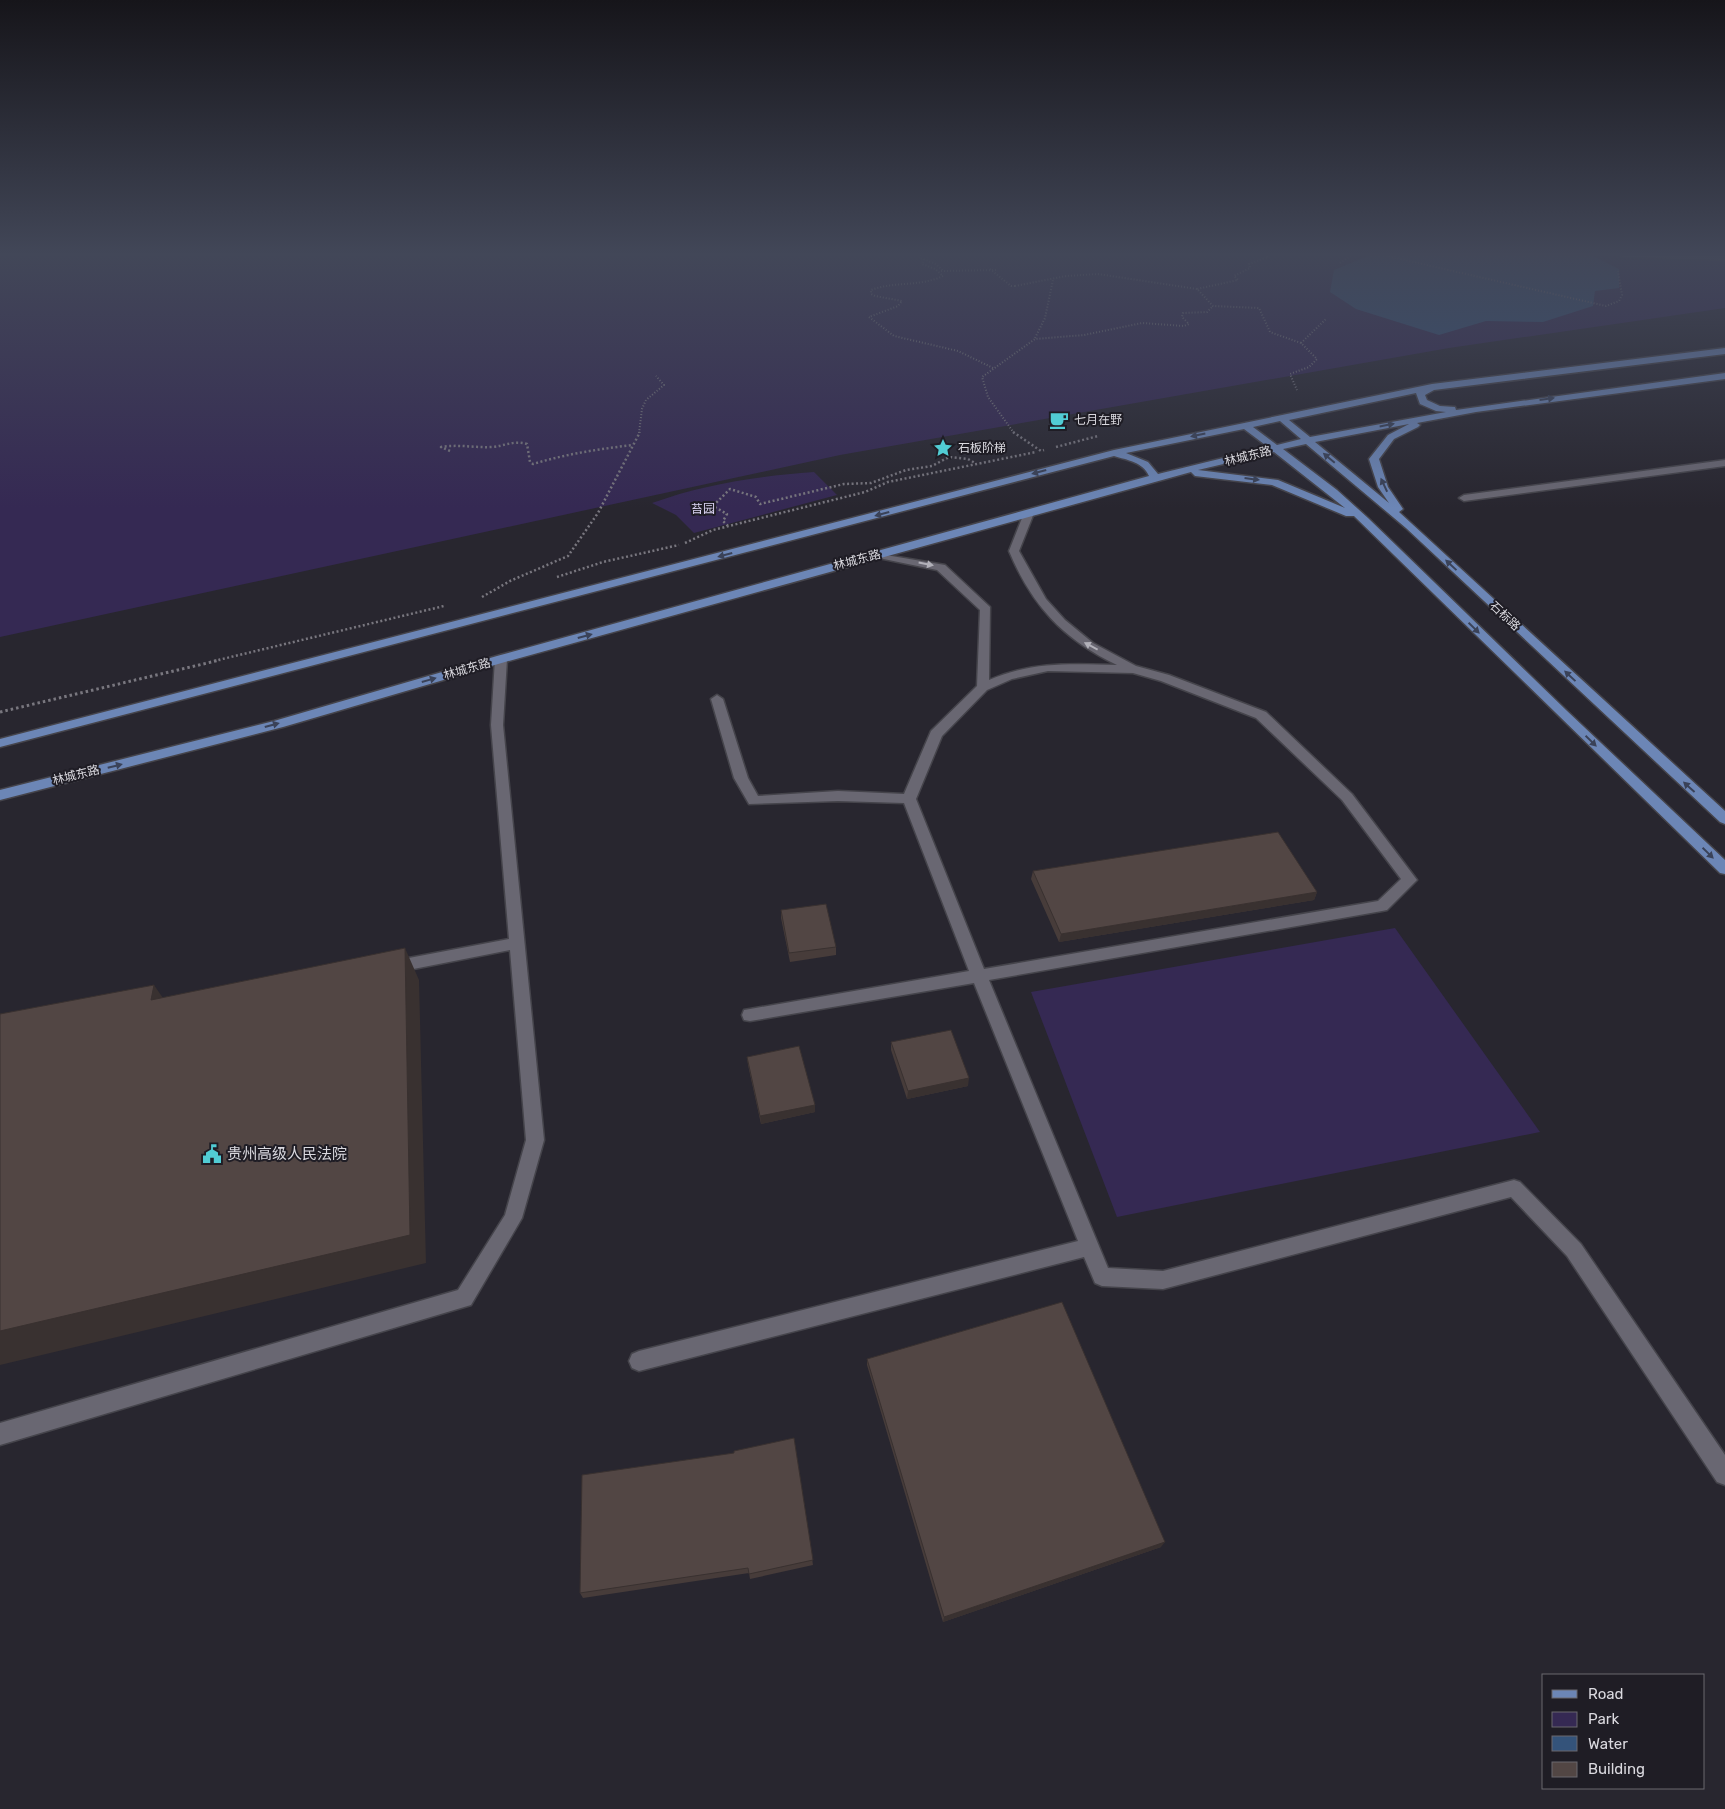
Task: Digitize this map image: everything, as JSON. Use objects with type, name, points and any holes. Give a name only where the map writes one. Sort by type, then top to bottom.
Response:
[{"type":"main road","points":[[0,743],[1114,453],[1280,417],[1433,387],[1725,351]]},
{"type":"main road","name":"林城东路","points":[[0,795],[278,724],[501,659],[1154,478],[1186,472],[1276,448],[1309,440],[1476,409],[1725,376]]},
{"type":"main road","points":[[1433,387],[1420,394],[1423,402],[1439,409],[1476,409]]},
{"type":"main road","name":"石标路","points":[[1280,417],[1410,526],[1725,819]]},
{"type":"main road","points":[[1410,526],[1383,486],[1374,459],[1391,437],[1432,417]]},
{"type":"main road","name":"石标路","points":[[1245,425],[1333,492],[1364,520],[1561,713],[1725,869]]},
{"type":"main road","points":[[1114,453],[1144,462],[1152,468],[1154,478]]},
{"type":"main road","points":[[1186,472],[1274,482],[1364,520]]},
{"type":"main road","points":[[1333,492],[1364,487]]},
{"type":"street","points":[[1464,498],[1725,463]]},
{"type":"street","points":[[750,1015],[1382,906],[1410,880],[1347,797],[1261,715],[1165,678],[1134,669],[1083,642],[1045,608],[1025,577],[1014,551],[1029,513]]},
{"type":"street","points":[[878,555],[942,567],[986,609],[983,687]]},
{"type":"street","points":[[0,1434],[464,1298],[513,1218],[536,1140],[496,726],[501,659]]},
{"type":"street","points":[[1134,669],[1048,667],[1008,676],[983,687],[936,734],[908,799],[1102,1277],[1163,1280],[1514,1188],[1574,1250],[1725,1474]]},
{"type":"street","points":[[716,699],[741,778],[754,801],[838,796],[908,799]]},
{"type":"street","points":[[380,969],[517,943]]},
{"type":"street","points":[[639,1360],[1090,1247]]},
{"type":"path","points":[[909,339],[958,351],[993,368]]},
{"type":"path","points":[[1034,339],[993,368],[982,377],[981,383],[987,397],[1012,430],[1041,451]]},
{"type":"path","points":[[1291,339],[1301,343],[1318,359],[1309,368],[1290,374],[1297,390]]},
{"type":"path","points":[[1301,343],[1305,339]]},
{"type":"path","points":[[501,592],[482,597],[510,581],[568,556],[598,513],[641,430],[644,404],[664,385],[656,376]]},
{"type":"path","points":[[548,580],[603,562],[686,543],[713,530],[865,492],[888,482],[1041,451],[1098,436]]},
{"type":"path","points":[[450,451],[441,447],[458,443],[492,448],[514,440],[527,444],[530,462],[533,464],[553,458],[573,456],[585,451],[633,445]]},
{"type":"path","points":[[728,526],[723,521],[727,514],[713,506],[718,498],[730,489],[756,497],[760,504],[844,484],[871,484],[906,470],[932,466],[949,457],[968,459],[975,463]]},
{"type":"path","points":[[0,712],[444,606]]},
{"type":"green space","points":[[0,339],[1508,339],[1449,348],[840,455],[0,637]]},
{"type":"green space","name":"苔园","points":[[814,472],[837,495],[694,533],[676,515],[652,503],[711,486],[772,476]]},
{"type":"green space","points":[[1395,928],[1540,1132],[1117,1217],[1031,992]]},
{"type":"building","points":[[1278,832],[1317,892],[1061,934],[1033,871]]},
{"type":"building","points":[[826,904],[836,947],[789,953],[781,910]]},
{"type":"building","name":"贵州高级人民法院","points":[[405,948],[410,1235],[0,1331],[0,1014],[154,985],[151,1000]]},
{"type":"building","points":[[951,1030],[969,1078],[908,1091],[891,1042]]},
{"type":"building","points":[[799,1046],[815,1105],[760,1116],[747,1057]]},
{"type":"building","points":[[1062,1302],[1165,1542],[944,1617],[867,1359]]},
{"type":"building","points":[[794,1438],[813,1560],[749,1574],[748,1568],[580,1593],[582,1475],[734,1453],[734,1451]]},
{"type":"place","name":"七月在野","points":[[1059,420]]},
{"type":"place","name":"石板阶梯","points":[[943,448]]},
{"type":"place","name":"贵州高级人民法院","points":[[212,1154]]}]
